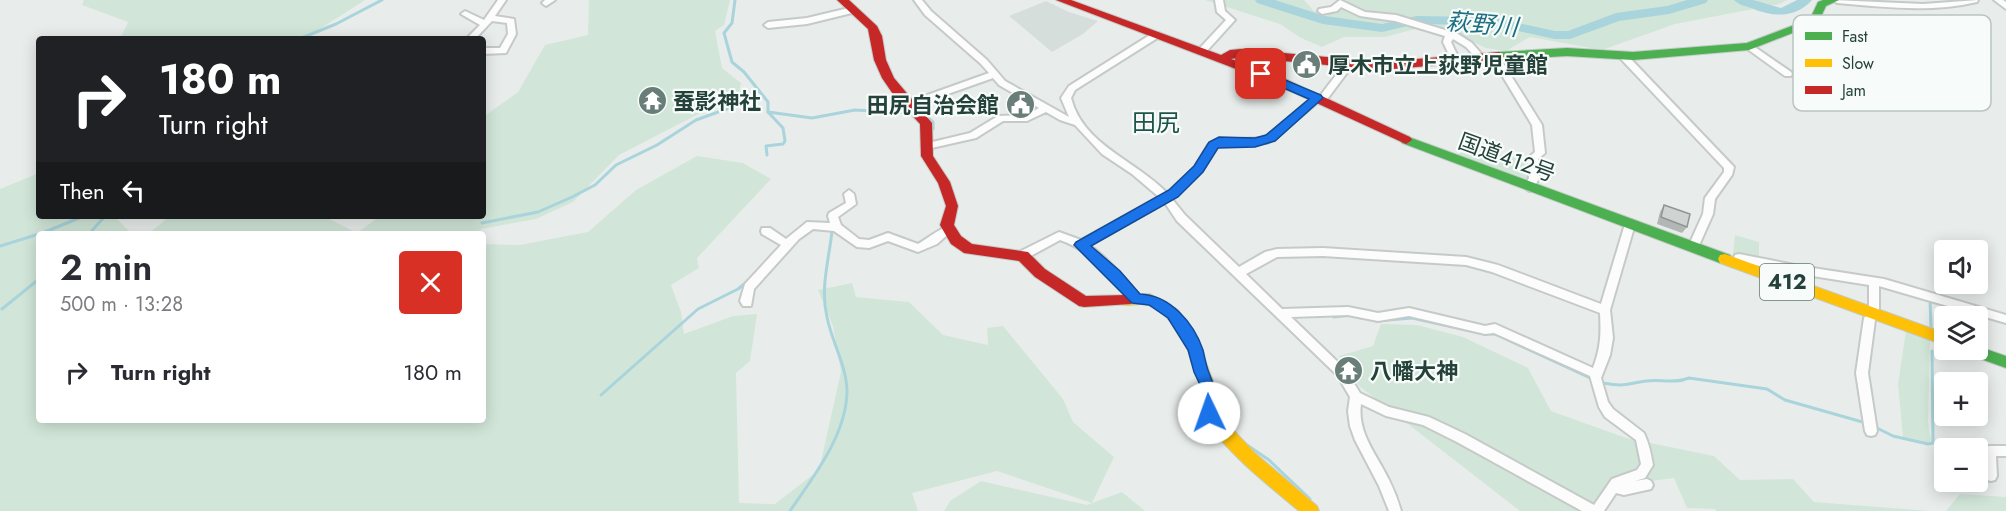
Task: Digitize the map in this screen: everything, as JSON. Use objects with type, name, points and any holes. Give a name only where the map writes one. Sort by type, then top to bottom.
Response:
[{"type":"main road","points":[[842,0],[858,12],[876,34],[879,59],[912,110],[926,123],[929,146],[927,156],[944,182],[952,206],[946,225],[963,247],[1026,254],[1041,273],[1084,302],[1134,297],[1162,305],[1173,314],[1196,350],[1201,372],[1209,389],[1208,410],[1211,417],[1250,459],[1311,511]]},
{"type":"main road","name":"国道412号","points":[[1061,0],[1223,59],[1320,99],[1416,145],[1934,335]]},
{"type":"main road","points":[[1817,15],[1822,4],[1836,0]]},
{"type":"main road","points":[[1223,59],[1234,53],[1241,53],[1381,66],[1579,52],[1623,56],[1749,46],[1793,29]]},
{"type":"main road","points":[[1988,356],[2006,362]]},
{"type":"street","points":[[473,36],[488,21],[501,0]]},
{"type":"street","points":[[918,0],[928,13],[984,62],[1002,83],[1072,122],[1079,122]]},
{"type":"street","points":[[1202,51],[1231,20],[1221,13],[1219,0]]},
{"type":"street","points":[[1836,0],[1886,6],[1930,7],[1974,0]]},
{"type":"street","points":[[1998,0],[2006,6]]},
{"type":"street","points":[[1322,11],[1334,9],[1338,1],[1363,14],[1396,18],[1461,38],[1488,58],[1537,125],[1540,153],[1533,158],[1534,178],[1529,187]]},
{"type":"street","points":[[768,25],[807,21],[853,10]]},
{"type":"street","points":[[465,14],[488,21],[511,21],[512,34],[503,51],[486,51]]},
{"type":"street","points":[[1156,35],[1069,91],[1067,105],[1105,152],[1139,173],[1166,197],[1181,218],[1341,372],[1356,396],[1386,411],[1425,421],[1461,438],[1595,511],[1622,479],[1641,474],[1647,465],[1640,437],[1609,413],[1603,404],[1595,378],[1604,355],[1607,338],[1605,310],[1630,224]]},
{"type":"street","points":[[1450,35],[1447,42],[1455,59]]},
{"type":"street","points":[[1749,46],[1788,74]]},
{"type":"street","points":[[1623,56],[1729,167],[1729,173],[1710,198],[1708,214],[1693,247]]},
{"type":"street","points":[[1081,245],[1173,194],[1198,169],[1214,145],[1219,142],[1255,142],[1270,138],[1320,99],[1349,64]]},
{"type":"street","points":[[912,110],[993,75]]},
{"type":"street","points":[[929,146],[973,136],[1001,118],[1027,118],[1047,108]]},
{"type":"street","points":[[836,227],[833,216],[851,204],[849,194]]},
{"type":"street","points":[[745,302],[748,287],[786,244],[811,225],[836,227],[862,244],[888,237],[918,248],[933,241],[949,229]]},
{"type":"street","points":[[766,231],[786,244]]},
{"type":"street","points":[[1026,254],[1059,236],[1081,245],[1134,297]]},
{"type":"street","points":[[1238,273],[1269,255],[1277,253],[1323,252],[1472,261],[1605,310]]},
{"type":"street","points":[[1717,256],[1874,281],[1926,293],[2006,319]]},
{"type":"street","points":[[1871,427],[1862,373],[1870,318],[1874,314],[1874,281]]},
{"type":"street","points":[[1279,313],[1348,311],[1378,317],[1409,312],[1485,330],[1495,328],[1596,374]]},
{"type":"street","points":[[1356,396],[1353,420],[1369,456],[1390,492],[1395,511]]},
{"type":"street","points":[[1991,476],[1990,451],[2006,451]]},
{"type":"street","points":[[1613,487],[1624,489],[1647,485]]},
{"type":"shaded area","points":[[1046,1],[1069,12],[1098,21],[1083,34],[1052,52],[1009,16]]},
{"type":"green space","points":[[84,0],[365,0],[312,34],[304,36],[121,36],[128,22],[82,5]]},
{"type":"green space","points":[[589,0],[730,0],[724,25],[715,31],[722,68],[741,83],[739,93],[619,155],[573,202],[536,219],[481,229],[481,231],[360,231],[376,219],[486,219],[486,115],[518,92],[545,45],[588,35]]},
{"type":"green space","points":[[1205,0],[1304,0],[1314,11],[1331,14],[1347,0],[1787,0],[1780,4],[1675,24],[1602,50],[1530,37],[1506,51],[1486,48],[1434,24],[1385,37],[1344,37],[1322,47],[1301,38],[1280,24]]},
{"type":"green space","points":[[1463,151],[1530,158],[1532,177],[1527,182],[1457,155]]},
{"type":"green space","points":[[697,156],[743,163],[771,179],[697,258],[699,268],[671,285],[681,312],[684,334],[733,316],[757,314],[750,361],[736,373],[739,503],[775,504],[819,470],[841,372],[833,326],[818,290],[852,283],[856,297],[909,302],[943,335],[988,345],[987,328],[1003,326],[1063,399],[1073,422],[1114,457],[1092,503],[997,471],[912,493],[918,511],[0,511],[0,189],[36,174],[36,219],[117,219],[129,231],[36,231],[36,423],[486,423],[486,244],[520,245],[588,232],[636,190]]},
{"type":"green space","points":[[166,219],[329,219],[353,231],[152,231]]},
{"type":"green space","points":[[1735,235],[1759,242],[1759,261],[1733,254]]},
{"type":"green space","points":[[1381,324],[1417,325],[1463,337],[1528,368],[1551,411],[1626,438],[1714,456],[1740,480],[1793,479],[1814,502],[1929,511],[1716,511],[1715,509],[1687,508],[1674,478],[1619,485],[1605,511],[1520,511],[1359,386],[1339,356],[1373,346]]},
{"type":"green space","points":[[1906,331],[1930,340],[1928,422],[1931,441],[1927,443],[1903,437],[1898,384]]},
{"type":"green space","points":[[981,481],[1087,505],[1122,492],[1145,511],[944,511],[950,501]]},
{"type":"green space","points":[[1960,494],[2006,497],[2006,511],[1946,511]]},
{"type":"building","points":[[1021,97],[1029,102],[1017,108],[1010,103]]},
{"type":"building","points":[[1664,205],[1690,214],[1687,227],[1661,217]]},
{"type":"waterway","points":[[306,36],[336,24],[382,0]]},
{"type":"waterway","points":[[735,0],[732,23],[724,33],[732,62],[744,72],[768,102],[768,112]]},
{"type":"waterway","name":"萩野川","points":[[1262,0],[1323,20],[1382,28],[1416,20],[1475,21],[1495,22],[1555,35],[1570,35],[1616,17],[1669,10],[1701,0]]},
{"type":"waterway","name":"萩野川","points":[[1741,0],[1781,12],[1805,0]]},
{"type":"waterway","points":[[482,223],[538,212],[572,197],[595,185],[616,165],[657,145],[696,120],[746,102],[747,97],[759,91]]},
{"type":"waterway","points":[[768,112],[812,118],[855,110],[913,113]]},
{"type":"waterway","points":[[767,155],[766,146],[783,144],[785,141],[783,128],[768,112]]},
{"type":"waterway","points":[[926,116],[933,122],[933,129]]},
{"type":"waterway","points":[[47,231],[77,219]]},
{"type":"waterway","points":[[92,231],[102,219]]},
{"type":"waterway","points":[[790,511],[827,455],[835,440],[845,408],[847,392],[845,373],[829,327],[824,295],[832,231]]},
{"type":"waterway","points":[[0,246],[36,235]]},
{"type":"waterway","points":[[601,395],[698,309],[738,289],[760,271]]},
{"type":"waterway","points":[[2,309],[36,281]]},
{"type":"waterway","points":[[1930,299],[1931,328]]},
{"type":"waterway","points":[[1334,317],[1350,315],[1361,318]]},
{"type":"waterway","points":[[1376,321],[1412,318],[1485,334],[1495,334],[1588,377]]},
{"type":"waterway","points":[[1875,427],[1893,436],[1928,444],[1933,443],[1932,351]]},
{"type":"waterway","points":[[1603,383],[1621,385],[1652,381],[1678,381],[1689,378],[1767,389],[1785,400],[1866,423]]},
{"type":"waterway","points":[[1247,445],[1269,460],[1310,499]]},
{"type":"traffic: fast","points":[[1817,15],[1822,4],[1834,0]]},
{"type":"traffic: fast","points":[[1499,56],[1567,52],[1633,56],[1749,46],[1793,29]]},
{"type":"traffic: fast","points":[[1406,140],[1725,259]]},
{"type":"traffic: fast","points":[[1988,356],[2006,362]]},
{"type":"traffic: slow","points":[[1725,259],[1934,335]]},
{"type":"traffic: slow","points":[[1126,300],[1150,299],[1173,314],[1191,340],[1209,389],[1208,410],[1211,417],[1250,459],[1311,511]]},
{"type":"traffic: jam","points":[[842,0],[873,28],[880,60],[888,78],[926,123],[927,156],[944,182],[952,206],[947,225],[956,240],[969,249],[1023,256],[1040,273],[1084,302],[1126,300]]},
{"type":"traffic: jam","points":[[1061,0],[1279,81],[1406,140]]},
{"type":"traffic: jam","points":[[1223,59],[1234,53],[1241,53],[1381,66],[1499,56]]},
{"type":"place","name":"厚木市立上荻野児童館","points":[[1307,65]]},
{"type":"place","name":"蚕影神社","points":[[652,101]]},
{"type":"place","name":"田尻自治会館","points":[[1020,105]]},
{"type":"place","name":"八幡大神","points":[[1349,371]]},
{"type":"district","name":"田尻","points":[[1156,122]]},
{"type":"route","points":[[1209,413],[1209,389],[1201,372],[1196,350],[1173,314],[1162,305],[1150,300],[1137,299],[1115,275],[1081,245],[1173,194],[1203,164],[1214,145],[1219,142],[1264,141],[1317,98],[1261,74]]}]
